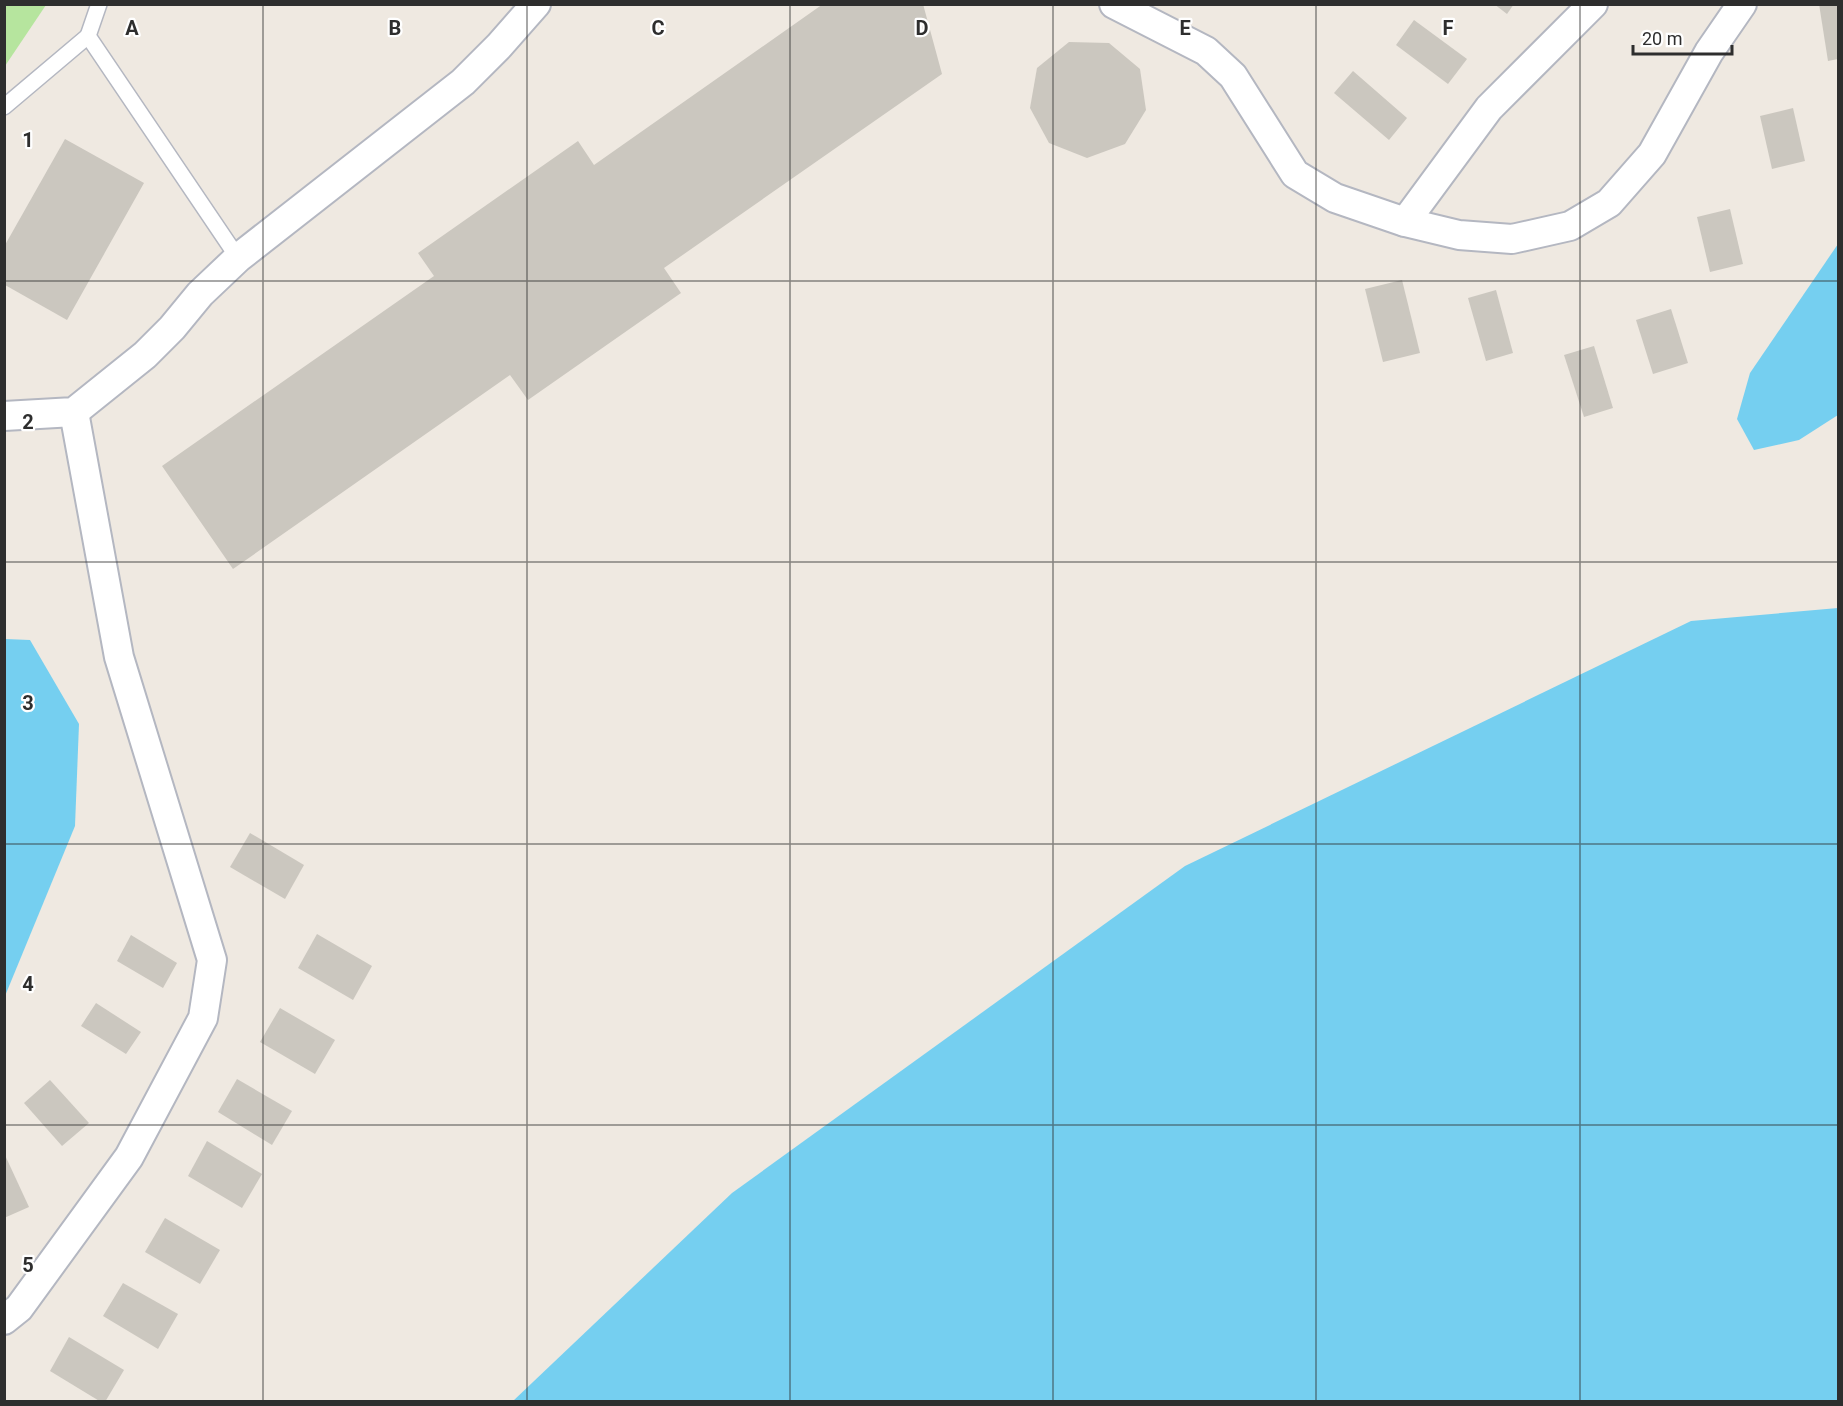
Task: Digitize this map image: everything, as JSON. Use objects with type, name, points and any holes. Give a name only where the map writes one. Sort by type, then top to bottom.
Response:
[{"type":"street","points":[[4,416],[74,412],[145,355],[172,328],[200,294],[238,258],[463,82],[536,4]]},
{"type":"street","points":[[1114,4],[1206,51],[1233,76],[1295,174],[1335,198],[1405,222],[1459,236],[1512,239],[1570,226],[1609,203],[1652,154],[1709,52],[1742,4]]},
{"type":"street","points":[[1405,222],[1489,108],[1593,4]]},
{"type":"street","points":[[4,1320],[19,1308],[129,1157],[203,1018],[212,960],[119,657],[74,412]]},
{"type":"lane","points":[[4,107],[88,36],[99,4]]},
{"type":"lane","points":[[88,36],[238,258]]},
{"type":"green space","points":[[4,5],[46,5],[5,66]]},
{"type":"water","points":[[1838,244],[1838,415],[1799,440],[1754,450],[1737,419],[1750,373]]},
{"type":"water","points":[[1838,608],[1838,1401],[513,1401],[732,1193],[1185,866],[1691,621]]},
{"type":"water","points":[[5,639],[30,640],[79,724],[75,826],[5,996]]},
{"type":"building","points":[[823,4],[923,4],[942,74],[664,268],[681,293],[528,400],[510,375],[233,569],[162,466],[434,276],[418,253],[578,141],[594,165]]},
{"type":"building","points":[[1494,4],[1514,4],[1507,14]]},
{"type":"building","points":[[1819,4],[1838,4],[1838,59],[1828,61]]},
{"type":"building","points":[[1414,20],[1467,59],[1448,84],[1396,45]]},
{"type":"building","points":[[1069,42],[1109,43],[1140,69],[1146,110],[1125,144],[1087,158],[1049,143],[1030,108],[1037,68]]},
{"type":"building","points":[[1353,71],[1407,118],[1389,140],[1334,93]]},
{"type":"building","points":[[1793,108],[1805,161],[1772,169],[1760,116]]},
{"type":"building","points":[[65,139],[144,183],[67,320],[5,285],[5,245]]},
{"type":"building","points":[[1730,209],[1743,264],[1710,272],[1697,217]]},
{"type":"building","points":[[1402,280],[1420,353],[1383,362],[1365,289]]},
{"type":"building","points":[[1496,290],[1513,353],[1486,361],[1468,298]]},
{"type":"building","points":[[1671,309],[1688,363],[1653,374],[1636,320]]},
{"type":"building","points":[[1594,346],[1613,408],[1584,417],[1564,355]]},
{"type":"building","points":[[250,833],[304,865],[285,899],[230,867]]},
{"type":"building","points":[[317,934],[372,966],[353,1000],[298,968]]},
{"type":"building","points":[[131,935],[177,963],[163,988],[117,961]]},
{"type":"building","points":[[96,1003],[141,1032],[126,1054],[81,1026]]},
{"type":"building","points":[[280,1008],[335,1040],[315,1074],[260,1042]]},
{"type":"building","points":[[237,1079],[292,1111],[272,1145],[218,1112]]},
{"type":"building","points":[[50,1080],[89,1123],[62,1146],[24,1103]]},
{"type":"building","points":[[207,1141],[262,1174],[242,1208],[188,1176]]},
{"type":"building","points":[[4,1153],[29,1207],[4,1218]]},
{"type":"building","points":[[165,1218],[220,1250],[200,1284],[145,1252]]},
{"type":"building","points":[[123,1283],[178,1314],[158,1349],[103,1316]]},
{"type":"building","points":[[69,1337],[124,1370],[105,1402],[101,1402],[50,1371]]}]
